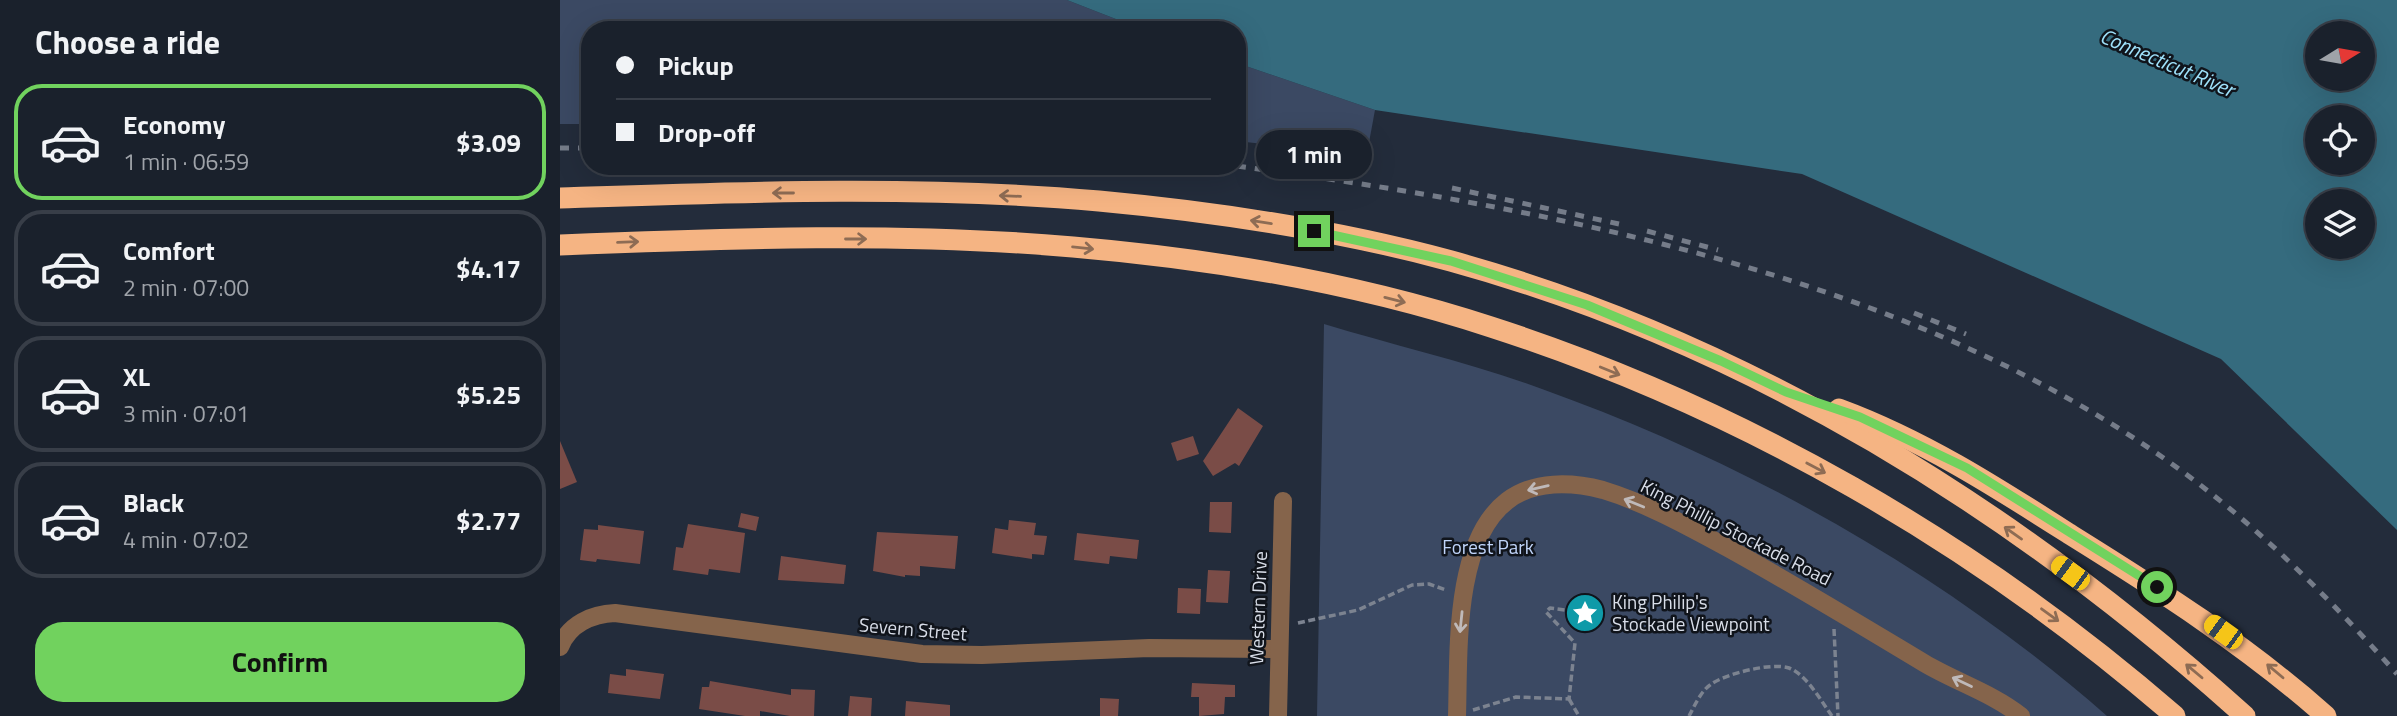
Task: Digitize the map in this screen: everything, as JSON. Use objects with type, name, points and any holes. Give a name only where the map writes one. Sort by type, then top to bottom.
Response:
[{"type":"highway","points":[[560,198],[748,193],[957,194],[1099,201],[1244,219],[1383,244],[1520,282],[1656,332],[1786,392],[1912,464],[2031,545],[2144,629],[2245,716]]},
{"type":"highway","points":[[560,245],[877,239],[1076,247],[1223,266],[1317,282],[1476,322],[1561,351],[1672,397],[1757,436],[1830,475],[2000,579],[2112,663],[2175,716]]},
{"type":"highway","points":[[1786,392],[1860,417],[1967,468],[2191,610],[2262,660],[2326,716]]},
{"type":"street","name":"King Phillip Stockade Road","points":[[1457,713],[1460,621],[1476,544],[1492,515],[1521,492],[1563,484],[1605,491],[1668,517],[1833,606],[1934,669],[1986,694],[2021,716]]},
{"type":"street","name":"Western Drive","points":[[1278,716],[1283,501]]},
{"type":"street","name":"Severn Street","points":[[560,647],[571,630],[583,621],[615,613],[922,654],[982,655],[1149,648],[1278,649]]},
{"type":"path","points":[[1278,630],[1309,618],[1358,610],[1412,585],[1429,584],[1443,589],[1466,591]]},
{"type":"path","points":[[1833,606],[1838,716]]},
{"type":"path","points":[[1579,716],[1569,699],[1574,643],[1546,612],[1550,608],[1580,612]]},
{"type":"path","points":[[1689,716],[1709,685],[1731,675],[1765,667],[1788,668],[1810,685],[1832,716]]},
{"type":"path","points":[[1457,713],[1516,697],[1569,699]]},
{"type":"green space","points":[[560,0],[1067,0],[1121,21],[581,21],[581,124],[560,124]]},
{"type":"green space","points":[[1246,66],[1375,110],[1368,148],[1333,152],[1246,142]]},
{"type":"green space","name":"Forest Park","points":[[1324,324],[1542,389],[1618,418],[1767,487],[1840,526],[1979,615],[2107,716],[1317,716]]},
{"type":"water","name":"Connecticut River","points":[[1067,0],[2397,0],[2397,530],[2221,359],[1802,174],[1375,110],[1246,66],[1246,21],[1121,21]]},
{"type":"building","points":[[1238,408],[1263,426],[1239,466],[1235,463],[1213,476],[1203,461]]},
{"type":"building","points":[[1193,436],[1199,454],[1177,461],[1171,443]]},
{"type":"building","points":[[560,441],[577,482],[560,489]]},
{"type":"building","points":[[1210,502],[1232,502],[1231,533],[1209,532]]},
{"type":"building","points":[[741,513],[759,517],[756,531],[738,527]]},
{"type":"building","points":[[1009,520],[1036,523],[1034,535],[1047,536],[1044,555],[1032,554],[1032,559],[992,553],[995,528],[1008,530]]},
{"type":"building","points":[[688,524],[745,533],[740,573],[709,569],[708,575],[673,570],[676,547],[683,548]]},
{"type":"building","points":[[598,525],[644,531],[640,564],[597,559],[596,562],[580,560],[584,529],[598,530]]},
{"type":"building","points":[[877,532],[958,536],[955,569],[920,566],[920,576],[905,577],[873,571]]},
{"type":"building","points":[[1077,533],[1139,540],[1137,559],[1110,556],[1109,564],[1074,560]]},
{"type":"building","points":[[781,556],[846,565],[844,584],[778,580]]},
{"type":"building","points":[[1208,570],[1230,571],[1228,603],[1206,602]]},
{"type":"building","points":[[1178,588],[1201,589],[1200,614],[1177,613]]},
{"type":"building","points":[[626,669],[664,674],[660,699],[608,693],[610,674],[626,676]]},
{"type":"building","points":[[710,681],[791,695],[791,689],[815,690],[814,716],[790,716],[760,711],[760,716],[745,716],[699,709],[702,687],[709,687]]},
{"type":"building","points":[[1192,683],[1235,685],[1235,697],[1225,697],[1224,714],[1199,716],[1199,697],[1191,697]]},
{"type":"building","points":[[850,696],[872,698],[871,716],[848,716]]},
{"type":"building","points":[[1100,698],[1119,699],[1118,716],[1100,716]]},
{"type":"building","points":[[906,701],[950,705],[950,716],[905,716]]},
{"type":"railway","points":[[560,148],[581,148]]},
{"type":"railway","points":[[1246,167],[1481,204],[1605,230],[1728,262],[1848,300],[1965,347],[2075,403],[2179,469],[2266,540],[2397,674]]},
{"type":"railway","points":[[1452,188],[1619,224]]},
{"type":"railway","points":[[1647,231],[1718,250]]},
{"type":"railway","points":[[1914,313],[1966,334]]},
{"type":"place","name":"King Philip's Stockade Viewpoint","points":[[1585,613]]},
{"type":"route","points":[[1314,231],[1451,261],[1587,305],[1656,332],[1786,392],[1821,402],[1898,433],[1967,468],[2157,587]]}]
